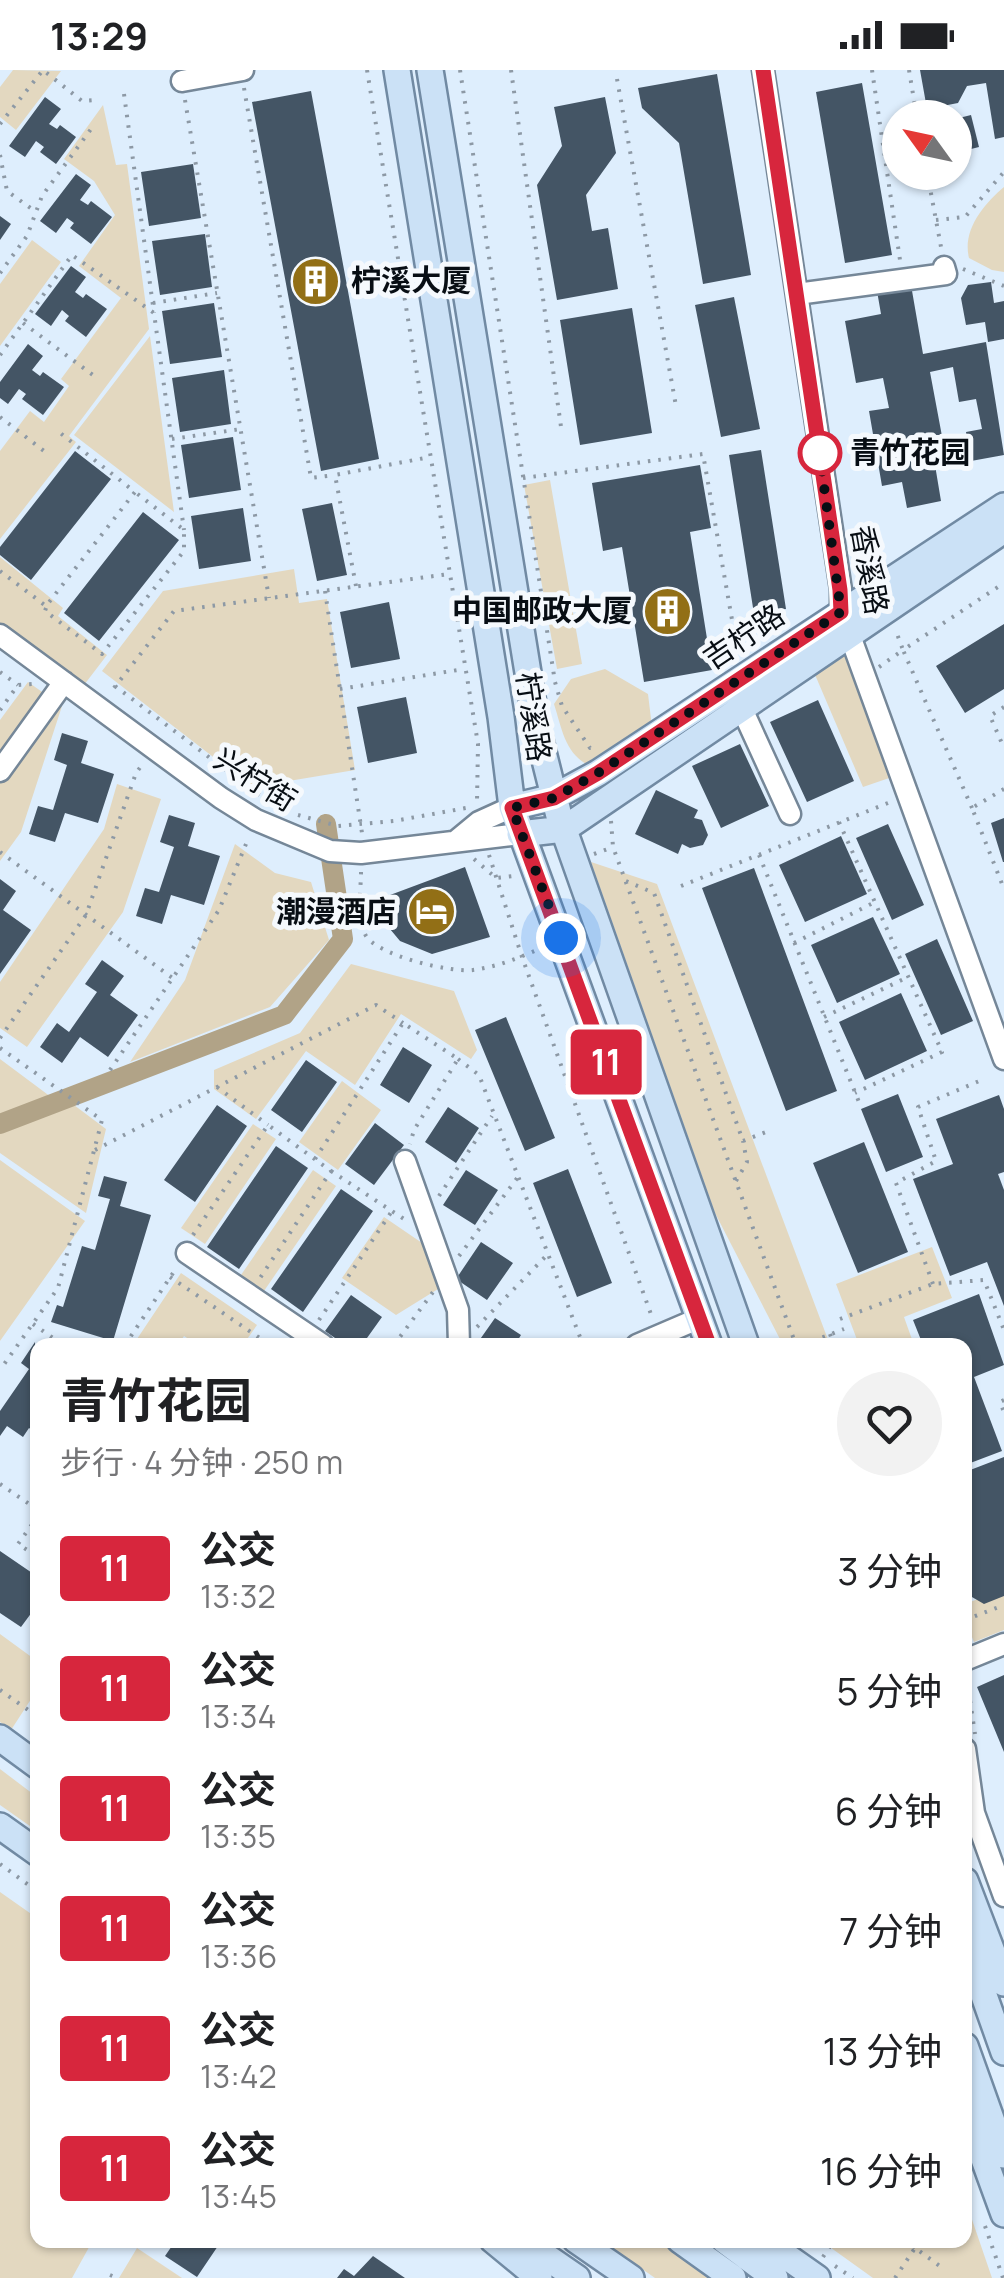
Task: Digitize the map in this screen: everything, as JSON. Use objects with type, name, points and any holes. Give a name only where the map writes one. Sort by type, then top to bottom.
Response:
[{"type":"main road","name":"柠溪路","points":[[397,70],[512,808],[707,1338]]},
{"type":"main road","name":"柠溪路","points":[[430,70],[537,728],[554,798],[744,1338]]},
{"type":"main road","name":"吉柠路","points":[[512,808],[554,798],[742,678],[850,634],[872,596],[1004,506]]},
{"type":"main road","points":[[520,834],[564,829],[1004,530]]},
{"type":"main road","points":[[476,558],[508,551]]},
{"type":"main road","points":[[603,1054],[638,1040]]},
{"type":"main road","points":[[0,1738],[30,1760]]},
{"type":"main road","points":[[0,1826],[30,1848]]},
{"type":"main road","points":[[972,1899],[1004,1983]]},
{"type":"main road","points":[[972,1962],[1004,2052]]},
{"type":"main road","points":[[972,2066],[1004,2155]]},
{"type":"main road","points":[[972,2126],[1004,2214]]},
{"type":"main road","points":[[503,2248],[540,2278]]},
{"type":"main road","points":[[533,2248],[577,2278]]},
{"type":"main road","points":[[588,2248],[631,2278]]},
{"type":"main road","points":[[691,2248],[733,2278]]},
{"type":"main road","points":[[735,2248],[775,2278]]},
{"type":"main road","points":[[780,2248],[820,2267]]},
{"type":"street","name":"香溪路","points":[[763,70],[850,634],[1004,1059]]},
{"type":"street","points":[[182,81],[245,75]]},
{"type":"street","points":[[796,294],[946,274],[944,266]]},
{"type":"street","name":"兴柠街","points":[[0,635],[256,820],[330,852],[361,853],[520,834]]},
{"type":"street","points":[[0,770],[64,682]]},
{"type":"street","points":[[742,709],[790,814]]},
{"type":"street","points":[[454,843],[479,822],[512,808]]},
{"type":"street","points":[[406,1161],[458,1310],[459,1338]]},
{"type":"street","points":[[187,1253],[313,1338]]},
{"type":"street","points":[[654,1338],[700,1318]]},
{"type":"street","points":[[972,1657],[1004,1644]]},
{"type":"street","points":[[972,1799],[1004,1896]]},
{"type":"path","points":[[0,124],[42,70],[82,100],[95,100]]},
{"type":"path","points":[[115,686],[255,792],[293,814],[338,826],[394,821],[477,806],[480,764],[466,669],[367,70]]},
{"type":"path","points":[[460,70],[555,682],[562,706],[583,739],[590,748],[601,748]]},
{"type":"path","points":[[510,70],[562,434]]},
{"type":"path","points":[[872,70],[903,280]]},
{"type":"path","points":[[909,70],[915,100]]},
{"type":"path","points":[[245,75],[243,92],[311,478],[430,457]]},
{"type":"path","points":[[617,79],[676,406]]},
{"type":"path","points":[[182,81],[269,598]]},
{"type":"path","points":[[124,94],[184,551],[102,654],[45,611],[46,606],[135,492]]},
{"type":"path","points":[[0,274],[28,236],[42,196],[94,125]]},
{"type":"path","points":[[0,154],[7,191],[36,212]]},
{"type":"path","points":[[936,220],[965,216],[1004,172]]},
{"type":"path","points":[[930,190],[944,266],[956,266],[1004,286]]},
{"type":"path","points":[[0,355],[72,256],[154,313]]},
{"type":"path","points":[[153,303],[218,293]]},
{"type":"path","points":[[23,324],[97,378]]},
{"type":"path","points":[[0,417],[44,451]]},
{"type":"path","points":[[172,439],[240,429]]},
{"type":"path","points":[[59,432],[184,530]]},
{"type":"path","points":[[523,478],[704,454],[742,678]]},
{"type":"path","points":[[335,475],[356,586]]},
{"type":"path","points":[[851,534],[861,556],[880,572]]},
{"type":"path","points":[[0,571],[46,606]]},
{"type":"path","points":[[98,707],[174,611],[450,574]]},
{"type":"path","points":[[1004,583],[903,650],[1004,889]]},
{"type":"path","points":[[850,634],[895,628]]},
{"type":"path","points":[[340,689],[466,669]]},
{"type":"path","points":[[0,672],[18,686],[64,682]]},
{"type":"path","points":[[0,710],[18,686]]},
{"type":"path","points":[[1004,706],[990,716],[1004,748]]},
{"type":"path","points":[[0,1038],[86,915],[136,773],[154,748]]},
{"type":"path","points":[[972,808],[1004,789]]},
{"type":"path","points":[[681,886],[888,802]]},
{"type":"path","points":[[610,815],[613,847],[793,1338]]},
{"type":"path","points":[[110,1070],[219,910],[256,820]]},
{"type":"path","points":[[839,822],[942,1052],[856,1093]]},
{"type":"path","points":[[483,839],[659,1336]]},
{"type":"path","points":[[0,852],[174,979]]},
{"type":"path","points":[[758,855],[861,1107]]},
{"type":"path","points":[[626,881],[654,893],[742,1140],[747,1162],[736,1181]]},
{"type":"path","points":[[794,943],[875,902]]},
{"type":"path","points":[[824,1017],[908,976]]},
{"type":"path","points":[[95,1150],[376,1004],[479,1075],[578,1338]]},
{"type":"path","points":[[314,1159],[403,1024]]},
{"type":"path","points":[[0,1048],[102,1120],[58,1288],[0,1370]]},
{"type":"path","points":[[406,1161],[414,1130],[458,1059]]},
{"type":"path","points":[[933,1284],[896,1183],[936,1161],[918,1107],[984,1079]]},
{"type":"path","points":[[217,1087],[314,1159],[433,1238]]},
{"type":"path","points":[[425,1216],[494,1114]]},
{"type":"path","points":[[130,1338],[187,1253],[194,1230],[268,1125]]},
{"type":"path","points":[[742,1140],[771,1130]]},
{"type":"path","points":[[248,1294],[332,1171]]},
{"type":"path","points":[[317,1338],[392,1212]]},
{"type":"path","points":[[466,1338],[548,1254]]},
{"type":"path","points":[[170,1278],[260,1338]]},
{"type":"path","points":[[840,1318],[933,1284],[984,1280],[1004,1330]]},
{"type":"path","points":[[32,1324],[53,1338]]},
{"type":"path","points":[[820,1338],[844,1329]]},
{"type":"path","points":[[830,1334],[831,1338]]},
{"type":"path","points":[[1004,1400],[1000,1402],[1004,1412]]},
{"type":"path","points":[[0,1484],[30,1507]]},
{"type":"path","points":[[30,1525],[18,1544],[30,1552]]},
{"type":"path","points":[[972,1617],[1004,1605]]},
{"type":"path","points":[[0,1690],[30,1711]]},
{"type":"path","points":[[0,1864],[30,1886]]},
{"type":"path","points":[[894,2278],[916,2248],[944,2269]]},
{"type":"path","points":[[110,2275],[116,2278]]},
{"type":"shaded area","points":[[13,70],[61,71],[16,130],[0,117],[0,87]]},
{"type":"shaded area","points":[[103,105],[116,165],[127,164],[149,329],[69,436],[76,442],[0,539],[0,451],[30,411],[44,422],[69,386],[61,379],[121,298],[79,266],[115,215],[94,181],[64,159]]},
{"type":"shaded area","points":[[1004,187],[1004,272],[969,258],[968,248],[976,218]]},
{"type":"shaded area","points":[[32,240],[61,262],[0,346],[0,284]]},
{"type":"shaded area","points":[[150,336],[174,512],[74,435]]},
{"type":"shaded area","points":[[550,480],[582,664],[557,669],[524,485]]},
{"type":"shaded area","points":[[0,557],[63,608],[58,616],[107,655],[84,685],[0,623]]},
{"type":"shaded area","points":[[294,569],[299,603],[327,599],[355,770],[252,787],[102,671],[163,591]]},
{"type":"shaded area","points":[[849,645],[895,776],[863,787],[813,670]]},
{"type":"shaded area","points":[[605,669],[648,694],[652,727],[590,766],[570,748],[554,704],[571,679]]},
{"type":"shaded area","points":[[28,682],[62,706],[21,832],[0,861],[0,720]]},
{"type":"shaded area","points":[[117,784],[161,799],[123,912],[27,1047],[0,1028],[0,982],[104,829]]},
{"type":"shaded area","points":[[235,844],[275,873],[311,882],[329,940],[270,1007],[130,1062],[185,980]]},
{"type":"shaded area","points":[[591,862],[657,884],[827,1338],[779,1338],[715,1213]]},
{"type":"shaded area","points":[[351,964],[454,991],[477,1050],[471,1059],[401,1014],[355,1085],[306,1051],[256,1119],[214,1089],[214,1070],[300,1033]]},
{"type":"shaded area","points":[[0,1059],[51,1097],[0,1115]]},
{"type":"shaded area","points":[[342,1081],[381,1110],[338,1170],[299,1142]]},
{"type":"shaded area","points":[[70,1102],[106,1129],[86,1213],[0,1153],[0,1131]]},
{"type":"shaded area","points":[[253,1124],[276,1139],[205,1244],[181,1228]]},
{"type":"shaded area","points":[[0,1160],[85,1221],[0,1341]]},
{"type":"shaded area","points":[[313,1170],[336,1186],[264,1291],[241,1275]]},
{"type":"shaded area","points":[[384,1217],[425,1245],[438,1289],[396,1315],[342,1278]]},
{"type":"shaded area","points":[[932,1247],[952,1298],[904,1317],[912,1338],[856,1338],[836,1284]]},
{"type":"shaded area","points":[[181,1273],[257,1325],[248,1338],[138,1338]]},
{"type":"shaded area","points":[[1004,1589],[1004,1630],[974,1642],[972,1601]]},
{"type":"shaded area","points":[[0,1634],[30,1656],[30,1701],[11,1730],[0,1722]]},
{"type":"shaded area","points":[[0,1769],[30,1792],[30,1826],[0,1805]]},
{"type":"shaded area","points":[[0,1892],[30,1913],[30,2248],[89,2248],[72,2278],[0,2278]]},
{"type":"shaded area","points":[[972,2219],[992,2278],[873,2278],[831,2248],[972,2248]]},
{"type":"shaded area","points":[[137,2248],[182,2278],[119,2278]]},
{"type":"shaded area","points":[[612,2248],[673,2248],[716,2278],[655,2278]]},
{"type":"building","points":[[920,70],[1004,70],[1004,137],[995,139],[986,83],[967,86],[960,100],[925,100]]},
{"type":"building","points":[[717,74],[751,275],[703,284],[679,143],[642,108],[638,88]]},
{"type":"building","points":[[862,83],[892,255],[845,263],[816,92]]},
{"type":"building","name":"柠溪大厦","points":[[311,91],[379,459],[321,471],[252,102]]},
{"type":"building","points":[[45,97],[61,109],[49,124],[57,129],[60,125],[76,137],[56,164],[40,152],[44,147],[36,141],[25,157],[9,146]]},
{"type":"building","points":[[605,97],[616,153],[586,195],[592,231],[608,228],[618,289],[557,300],[537,185],[562,146],[554,107]]},
{"type":"building","points":[[972,119],[979,147],[972,149]]},
{"type":"building","points":[[193,164],[201,218],[149,226],[141,172]]},
{"type":"building","points":[[76,174],[91,185],[80,200],[88,205],[91,201],[112,217],[91,244],[70,228],[74,223],[67,218],[56,233],[40,221]]},
{"type":"building","points":[[0,216],[11,224],[0,240]]},
{"type":"building","points":[[205,234],[212,287],[160,295],[152,241]]},
{"type":"building","points":[[71,266],[86,277],[75,292],[83,298],[86,294],[107,309],[86,337],[65,321],[69,316],[62,310],[51,326],[35,314]]},
{"type":"building","points":[[991,282],[994,303],[1004,301],[1004,339],[988,342],[985,322],[966,325],[961,298],[968,285]]},
{"type":"building","points":[[911,285],[923,354],[986,342],[1004,455],[971,461],[966,432],[982,429],[976,399],[959,402],[953,367],[930,372],[947,463],[935,465],[941,501],[907,508],[902,482],[882,486],[869,411],[889,408],[883,378],[856,383],[845,321],[881,314],[877,291]]},
{"type":"building","points":[[734,297],[760,429],[721,437],[695,305]]},
{"type":"building","points":[[214,303],[222,357],[170,364],[162,311]]},
{"type":"building","points":[[632,308],[652,433],[580,445],[560,320]]},
{"type":"building","points":[[28,344],[43,356],[32,370],[40,376],[43,372],[64,387],[43,415],[22,399],[26,394],[19,389],[8,404],[0,398],[0,382]]},
{"type":"building","points":[[224,370],[231,424],[180,432],[172,378]]},
{"type":"building","points":[[233,437],[241,490],[189,498],[181,445]]},
{"type":"building","points":[[761,450],[786,609],[754,614],[729,455]]},
{"type":"building","points":[[75,451],[111,479],[31,580],[0,555],[0,547]]},
{"type":"building","name":"中国邮政大厦","points":[[700,465],[711,528],[690,532],[712,670],[644,682],[622,547],[603,551],[592,483]]},
{"type":"building","points":[[332,503],[347,575],[317,581],[302,509]]},
{"type":"building","points":[[243,508],[251,561],[199,569],[191,516]]},
{"type":"building","points":[[143,512],[179,540],[99,641],[64,613]]},
{"type":"building","points":[[389,602],[400,659],[351,668],[340,612]]},
{"type":"building","points":[[1004,624],[1004,689],[965,713],[936,666]]},
{"type":"building","points":[[406,697],[417,753],[368,763],[357,707]]},
{"type":"building","points":[[818,700],[854,781],[807,802],[770,722]]},
{"type":"building","points":[[62,733],[88,741],[81,763],[114,774],[98,823],[65,813],[55,842],[29,834],[38,806],[53,810],[67,765],[54,760]]},
{"type":"building","points":[[740,744],[769,806],[721,828],[692,766]]},
{"type":"building","points":[[656,790],[698,810],[694,818],[702,820],[708,835],[703,845],[690,848],[682,844],[678,854],[635,834]]},
{"type":"building","points":[[169,815],[195,823],[188,846],[220,856],[204,905],[171,895],[162,924],[136,916],[145,888],[159,892],[174,847],[160,842]]},
{"type":"building","points":[[1004,818],[1004,862],[1003,862],[991,823]]},
{"type":"building","points":[[888,824],[924,905],[892,920],[856,838]]},
{"type":"building","points":[[841,836],[867,894],[805,922],[779,865]]},
{"type":"building","name":"潮漫酒店","points":[[465,867],[490,937],[432,954],[400,941],[374,901]]},
{"type":"building","points":[[754,868],[837,1091],[786,1111],[702,888]]},
{"type":"building","points":[[0,879],[16,891],[3,910],[31,930],[0,974]]},
{"type":"building","points":[[873,917],[900,974],[837,1003],[811,945]]},
{"type":"building","points":[[937,939],[973,1021],[941,1035],[905,954]]},
{"type":"building","points":[[102,960],[124,976],[110,995],[138,1015],[108,1057],[80,1037],[62,1063],[40,1047],[57,1023],[69,1032],[97,992],[85,984]]},
{"type":"building","points":[[901,993],[927,1051],[865,1080],[839,1022]]},
{"type":"building","points":[[506,1017],[555,1138],[525,1151],[475,1030]]},
{"type":"building","points":[[403,1047],[432,1065],[409,1103],[380,1085]]},
{"type":"building","points":[[306,1060],[337,1082],[302,1132],[271,1110]]},
{"type":"building","points":[[898,1094],[923,1157],[886,1172],[861,1109]]},
{"type":"building","points":[[999,1095],[1004,1109],[1004,1172],[998,1174],[1004,1190],[1004,1306],[987,1262],[950,1276],[913,1179],[953,1164],[936,1119]]},
{"type":"building","points":[[217,1105],[247,1126],[195,1202],[164,1180]]},
{"type":"building","points":[[448,1107],[479,1128],[456,1163],[425,1142]]},
{"type":"building","points":[[375,1123],[404,1145],[374,1185],[345,1164]]},
{"type":"building","points":[[864,1142],[908,1252],[858,1273],[813,1163]]},
{"type":"building","points":[[276,1146],[308,1168],[239,1269],[207,1247]]},
{"type":"building","points":[[568,1169],[612,1283],[577,1297],[533,1183]]},
{"type":"building","points":[[466,1170],[498,1190],[475,1225],[443,1205]]},
{"type":"building","points":[[104,1176],[127,1182],[120,1206],[151,1215],[114,1338],[51,1322],[57,1305],[63,1307],[82,1246],[95,1250],[110,1199],[98,1196]]},
{"type":"building","points":[[341,1189],[373,1211],[303,1312],[271,1289]]},
{"type":"building","points":[[481,1242],[513,1263],[487,1300],[456,1279]]},
{"type":"building","points":[[979,1294],[1004,1365],[974,1377],[1002,1451],[972,1462],[972,1338],[920,1338],[913,1320]]},
{"type":"building","points":[[351,1295],[382,1317],[367,1338],[335,1338],[325,1331]]},
{"type":"building","points":[[495,1318],[521,1335],[519,1338],[481,1338]]},
{"type":"building","points":[[30,1350],[30,1429],[23,1437],[7,1426],[0,1436],[0,1411],[29,1369],[21,1363]]},
{"type":"building","points":[[1004,1457],[1004,1596],[984,1604],[972,1597],[972,1469]]},
{"type":"building","points":[[0,1551],[30,1572],[30,1615],[21,1627],[0,1613]]},
{"type":"building","points":[[1004,1675],[1004,1752],[977,1687]]},
{"type":"building","points":[[170,2248],[217,2248],[197,2277],[165,2256]]},
{"type":"building","points":[[373,2256],[405,2278],[337,2278],[344,2269],[354,2276]]},
{"type":"waterway","points":[[0,1124],[284,1015],[343,939],[326,824]]},
{"type":"bus line","name":"11","points":[[706,1338],[512,808],[554,798],[598,773],[841,612],[763,70]]},
{"type":"place","name":"柠溪大厦","points":[[316,281]]},
{"type":"place","name":"青竹花园","points":[[820,453]]},
{"type":"place","name":"中国邮政大厦","points":[[667,611]]},
{"type":"place","name":"潮漫酒店","points":[[431,912]]},
{"type":"route","points":[[561,938],[512,808],[554,798],[598,773],[841,612],[818,442],[820,453]]}]
